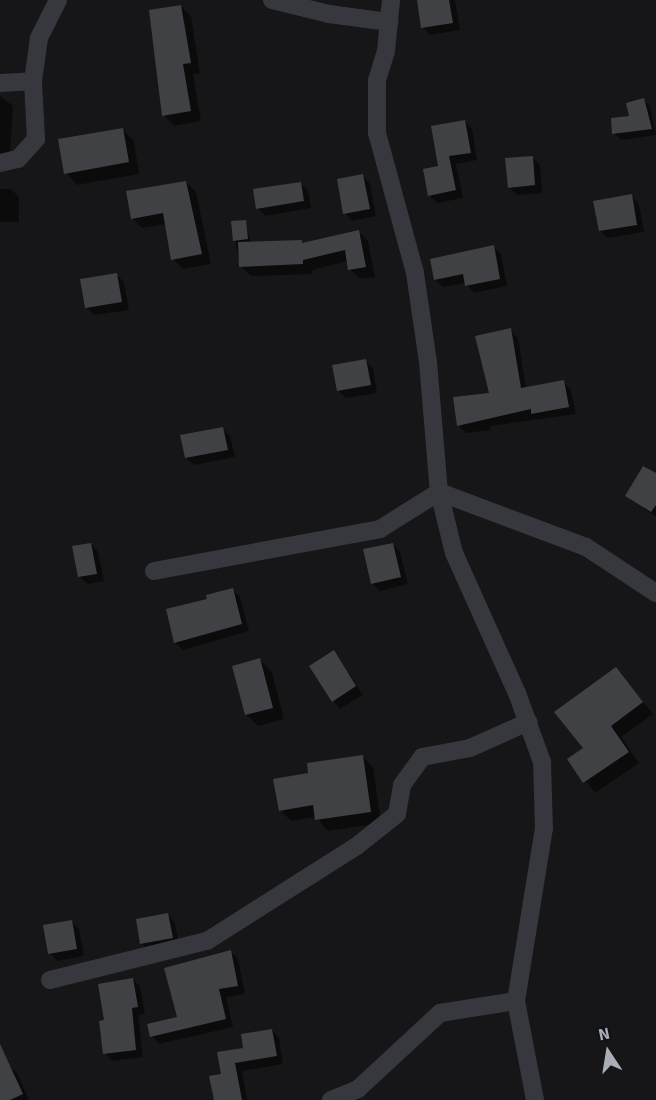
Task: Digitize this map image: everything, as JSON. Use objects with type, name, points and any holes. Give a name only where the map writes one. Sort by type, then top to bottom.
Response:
[{"type":"street","points":[[0,163],[18,159],[36,139],[33,81],[39,38],[58,0]]},
{"type":"street","points":[[272,0],[329,14],[389,22]]},
{"type":"street","points":[[392,0],[386,51],[376,81],[377,133],[415,273],[428,362],[439,492],[454,553],[528,722],[542,762],[544,828],[516,1001],[534,1100]]},
{"type":"street","points":[[0,83],[33,81]]},
{"type":"street","points":[[154,570],[380,529],[439,492]]},
{"type":"street","points":[[439,492],[586,547],[656,593]]},
{"type":"street","points":[[50,980],[207,941],[358,844],[397,814],[402,785],[422,757],[470,748],[528,722]]},
{"type":"street","points":[[331,1100],[358,1089],[440,1013],[516,1001]]},
{"type":"building","points":[[417,0],[449,0],[453,23],[421,28]]},
{"type":"building","points":[[181,5],[191,63],[183,64],[191,111],[162,116],[149,10]]},
{"type":"building","points":[[644,98],[652,129],[612,134],[611,118],[629,116],[626,103]]},
{"type":"building","points":[[465,120],[471,153],[449,156],[456,190],[428,196],[423,169],[438,166],[431,126]]},
{"type":"building","points":[[123,128],[129,162],[64,174],[58,139]]},
{"type":"building","points":[[533,156],[535,185],[508,188],[505,158]]},
{"type":"building","points":[[363,174],[370,209],[343,214],[337,179]]},
{"type":"building","points":[[186,181],[202,254],[171,260],[163,213],[131,219],[126,191]]},
{"type":"building","points":[[301,182],[304,201],[256,209],[253,189]]},
{"type":"building","points":[[632,194],[637,225],[599,231],[593,201]]},
{"type":"building","points":[[246,220],[248,239],[233,241],[231,221]]},
{"type":"building","points":[[359,230],[366,267],[348,270],[345,250],[303,260],[303,264],[239,267],[238,242],[302,240],[302,243]]},
{"type":"building","points":[[494,245],[500,279],[465,286],[463,274],[434,280],[430,259]]},
{"type":"building","points":[[117,273],[122,302],[85,308],[80,279]]},
{"type":"building","points":[[511,328],[521,388],[564,380],[569,407],[531,414],[531,409],[457,426],[453,397],[489,393],[475,336]]},
{"type":"building","points":[[366,359],[371,385],[337,391],[332,365]]},
{"type":"building","points":[[223,427],[228,450],[185,458],[180,435]]},
{"type":"building","points":[[643,466],[656,473],[656,505],[651,512],[625,496]]},
{"type":"building","points":[[91,543],[97,574],[78,577],[72,546]]},
{"type":"building","points":[[393,543],[401,577],[371,584],[363,549]]},
{"type":"building","points":[[233,588],[242,624],[174,643],[166,609],[207,599],[206,595]]},
{"type":"building","points":[[334,650],[356,686],[332,702],[309,666]]},
{"type":"building","points":[[260,658],[273,708],[245,715],[232,666]]},
{"type":"building","points":[[616,667],[643,702],[611,726],[629,752],[583,783],[567,759],[583,748],[554,712]]},
{"type":"building","points":[[363,755],[371,812],[315,820],[313,805],[279,811],[273,779],[308,773],[307,763]]},
{"type":"building","points":[[168,913],[173,938],[140,944],[136,919]]},
{"type":"building","points":[[72,920],[77,949],[48,954],[43,925]]},
{"type":"building","points":[[231,950],[238,986],[219,989],[226,1019],[150,1037],[147,1024],[177,1017],[164,968]]},
{"type":"building","points":[[133,978],[138,1007],[132,1008],[136,1050],[103,1054],[99,1021],[104,1020],[98,984]]},
{"type":"building","points":[[272,1029],[277,1056],[235,1063],[242,1100],[214,1100],[209,1076],[221,1074],[217,1052],[243,1048],[241,1034]]},
{"type":"building","points":[[0,1044],[23,1094],[10,1100],[0,1100]]}]
